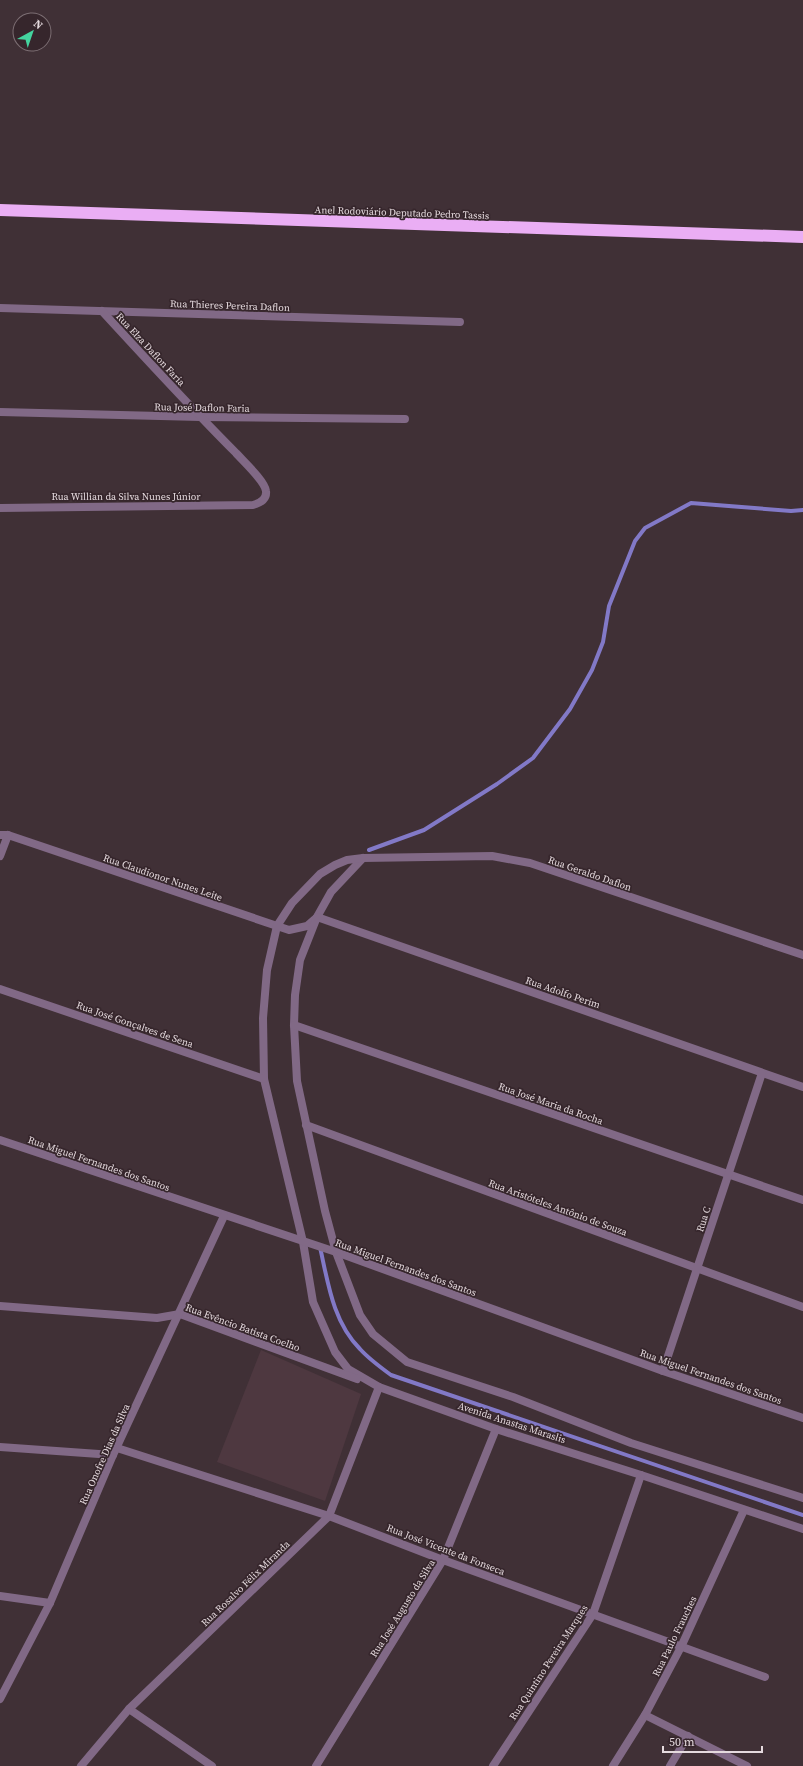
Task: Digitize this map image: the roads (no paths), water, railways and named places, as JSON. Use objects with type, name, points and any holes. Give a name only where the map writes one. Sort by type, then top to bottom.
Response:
[{"type":"highway","name":"Anel Rodoviário Deputado Pedro Tassis","points":[[0,210],[803,237]]},
{"type":"street","name":"Rua Thieres Pereira Daflon","points":[[0,308],[460,322]]},
{"type":"street","name":"Rua Elza Daflon Faria","points":[[102,311],[263,484],[266,490],[266,496],[259,503],[253,505]]},
{"type":"street","name":"Rua José Daflon Faria","points":[[0,412],[200,417],[405,419]]},
{"type":"street","name":"Rua Willian da Silva Nunes Júnior","points":[[0,508],[253,505]]},
{"type":"street","points":[[0,856],[4,835]]},
{"type":"street","name":"Rua Claudionor Nunes Leite","points":[[4,835],[289,930],[307,926],[317,917]]},
{"type":"street","name":"Rua Geraldo Daflon","points":[[264,1079],[264,1018],[267,970],[277,926],[292,902],[320,874],[347,860],[363,858],[492,856],[530,863],[803,955]]},
{"type":"street","name":"Avenida Anastas Maraslis","points":[[363,858],[331,892],[317,917],[300,960],[295,995],[294,1025],[297,1081],[336,1252],[360,1315],[373,1334],[407,1362],[512,1397],[631,1443],[803,1498]]},
{"type":"street","name":"Rua Adolfo Perim","points":[[317,917],[803,1087]]},
{"type":"street","name":"Rua José Gonçalves de Sena","points":[[0,988],[264,1079]]},
{"type":"street","name":"Rua José Maria da Rocha","points":[[294,1025],[803,1200]]},
{"type":"street","name":"Rua C","points":[[663,1371],[762,1073]]},
{"type":"street","name":"Avenida Anastas Maraslis","points":[[264,1079],[303,1242],[313,1302],[323,1328],[335,1352],[348,1369],[379,1387],[496,1429],[641,1474],[803,1529]]},
{"type":"street","name":"Rua Aristóteles Antônio de Souza","points":[[306,1125],[803,1307]]},
{"type":"street","name":"Rua Miguel Fernandes dos Santos","points":[[0,1140],[224,1216],[336,1252],[663,1371],[803,1418]]},
{"type":"street","name":"Rua Onofre Dias da Silva","points":[[0,1699],[50,1602],[115,1451],[180,1314],[224,1216]]},
{"type":"street","name":"Rua Evêncio Batista Coelho","points":[[0,1306],[157,1318],[180,1314],[379,1387]]},
{"type":"street","name":"Rua Rosalvo Félix Miranda","points":[[81,1766],[128,1709],[329,1516],[379,1387]]},
{"type":"street","name":"Rua José Augusto da Silva","points":[[316,1766],[444,1560],[496,1429]]},
{"type":"street","name":"Rua José Vicente da Fonseca","points":[[0,1447],[115,1451],[329,1516],[444,1560],[765,1677]]},
{"type":"street","name":"Rua Quintino Pereira Marques","points":[[493,1766],[593,1614],[641,1474]]},
{"type":"street","name":"Rua Paulo Frauches","points":[[613,1766],[645,1715],[682,1647],[744,1510]]},
{"type":"street","points":[[0,1596],[50,1602]]},
{"type":"street","points":[[128,1709],[212,1766]]},
{"type":"street","points":[[645,1715],[747,1766]]},
{"type":"street","points":[[670,1766],[688,1736]]},
{"type":"waterway","points":[[369,850],[424,830],[497,784],[533,758],[570,709],[592,670],[603,642],[609,606],[635,541],[645,528],[691,503],[791,511],[803,510]]},
{"type":"waterway","points":[[320,1247],[329,1288],[343,1327],[363,1353],[391,1375],[803,1515]]}]
